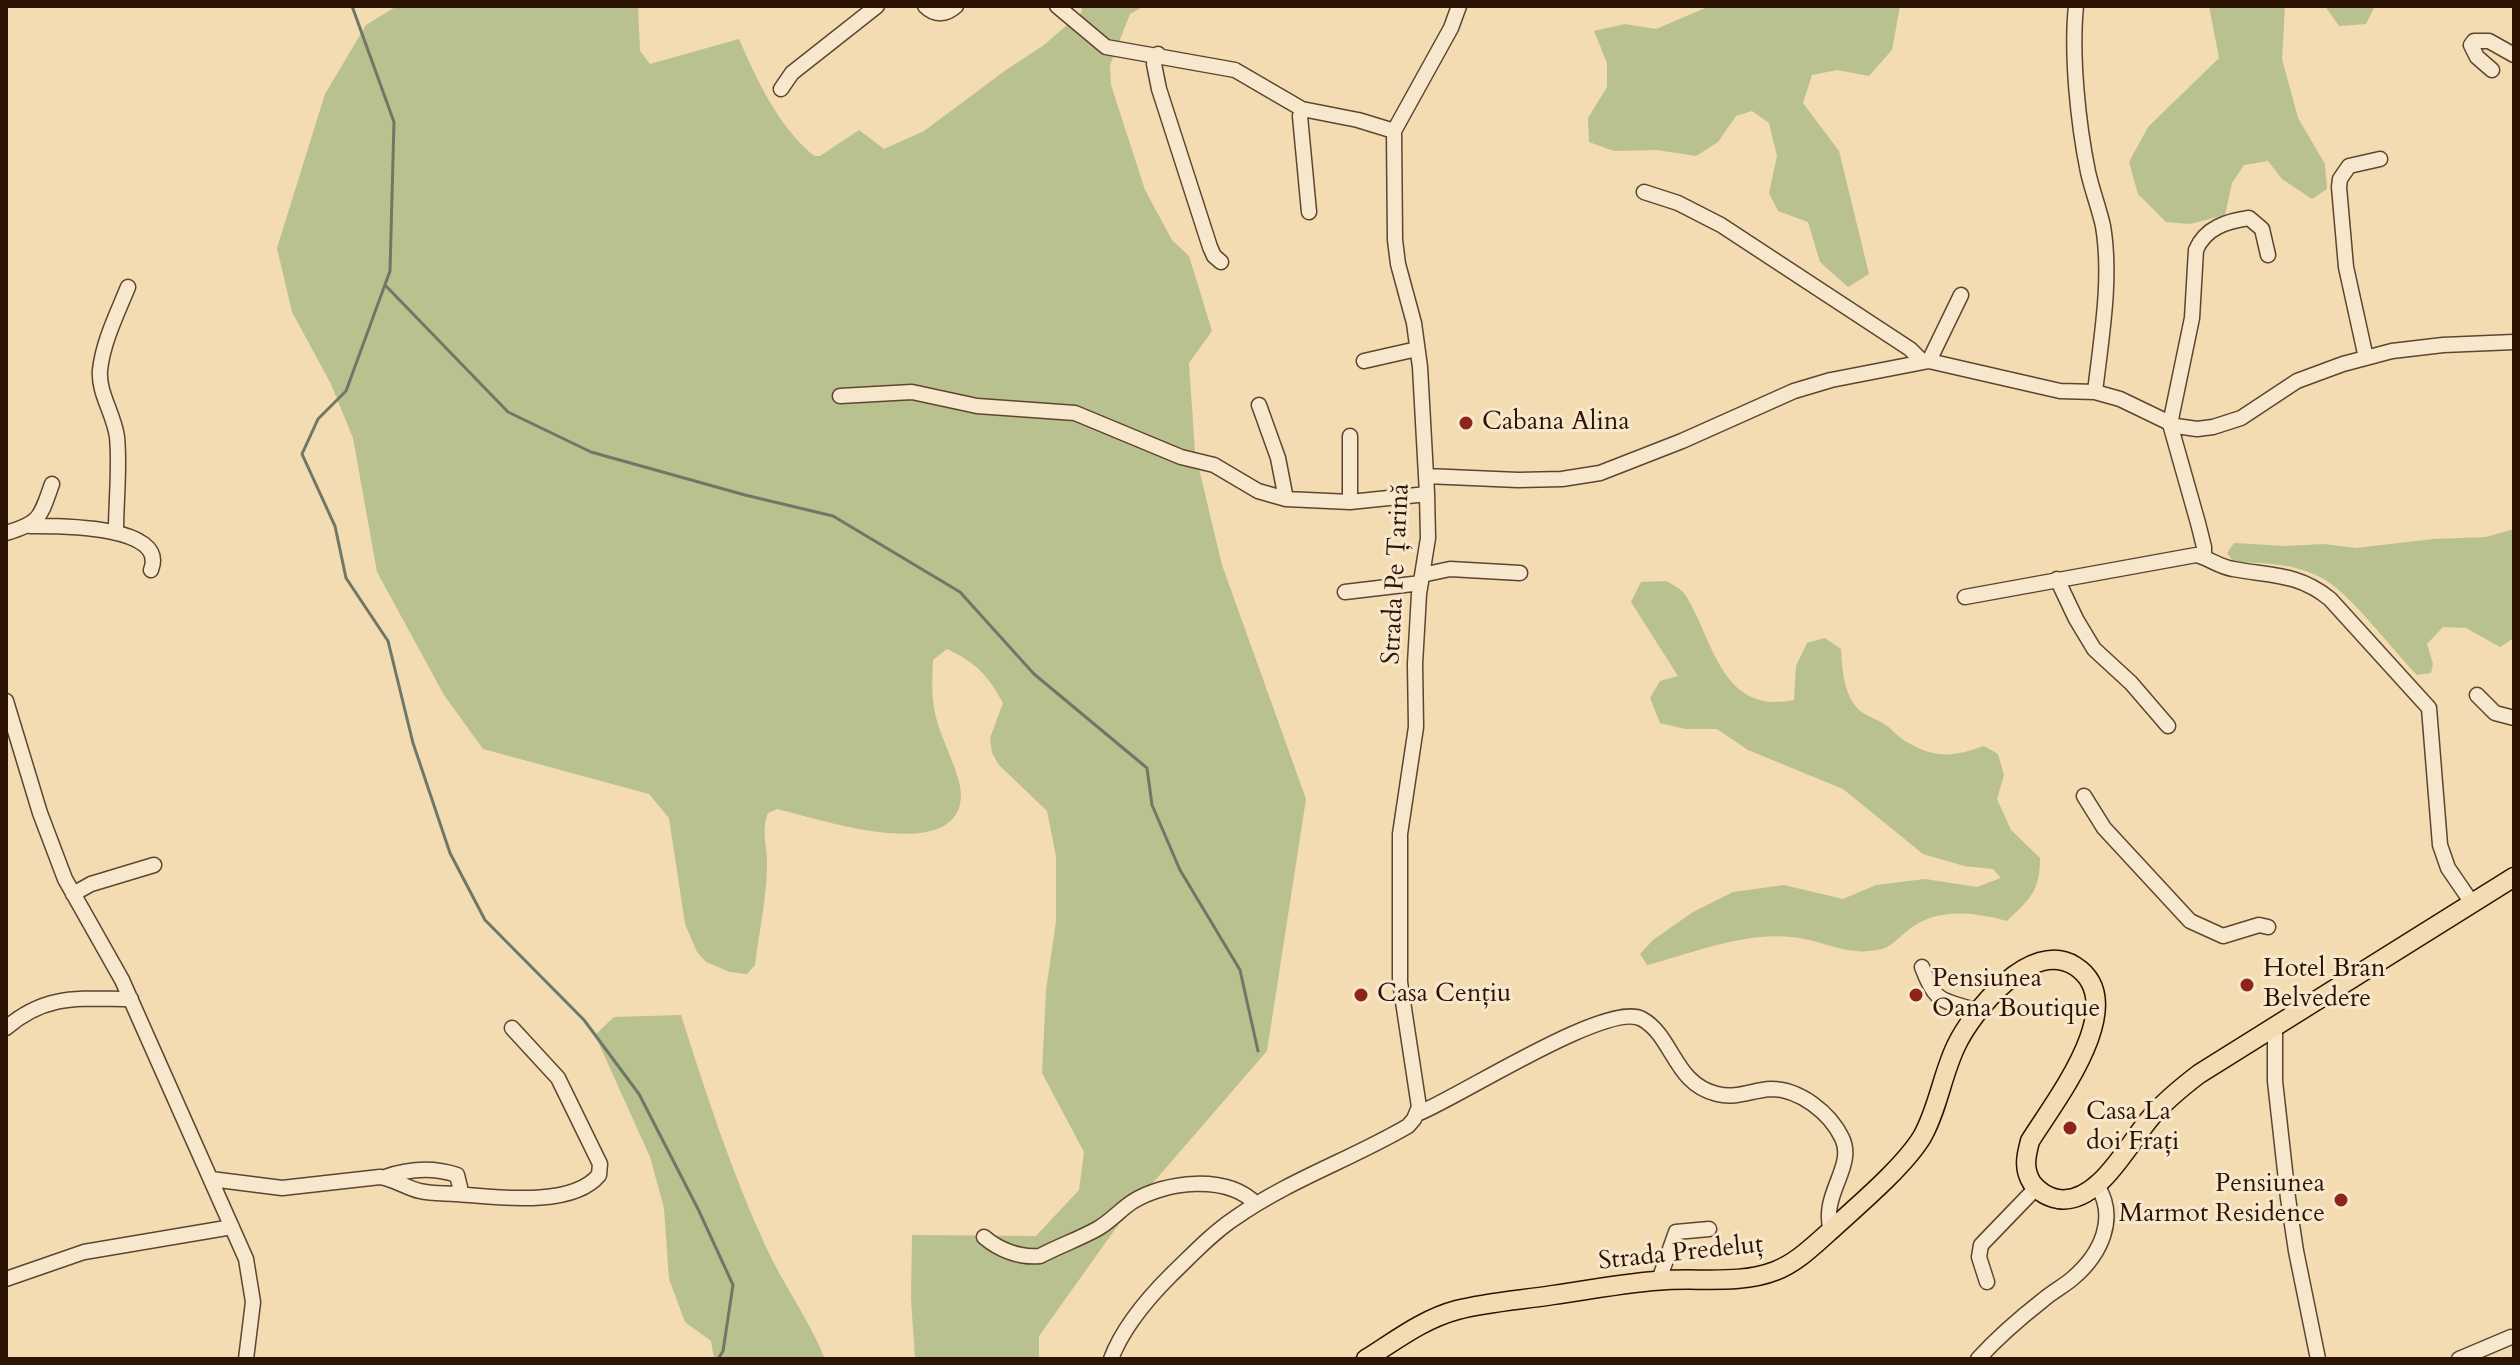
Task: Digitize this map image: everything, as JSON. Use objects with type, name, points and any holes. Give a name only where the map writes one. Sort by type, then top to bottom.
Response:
[{"type":"main road","points":[[2036,1188],[2045,1195],[2069,1199],[2080,1197],[2097,1185],[2168,1099],[2199,1074],[2514,877]]},
{"type":"main road","name":"Strada Predeluț","points":[[1366,1359],[1416,1327],[1457,1310],[1659,1280],[1744,1278],[1773,1272],[1805,1254],[1897,1166],[1921,1138],[1956,1046],[1978,1011],[2014,976],[2040,962],[2064,961],[2085,974],[2092,984],[2097,1011],[2093,1029],[2073,1071],[2030,1141],[2026,1155],[2029,1178],[2036,1188]]},
{"type":"street","points":[[781,89],[792,73],[877,6]]},
{"type":"street","points":[[925,6],[943,14],[956,6]]},
{"type":"street","points":[[1057,6],[1106,47],[1235,70],[1302,109],[1394,131]]},
{"type":"street","name":"Strada Pe Țarină","points":[[1417,1114],[1418,1099],[1400,982],[1400,834],[1416,727],[1415,664],[1428,538],[1427,494],[1414,323],[1398,264],[1395,240],[1394,131],[1451,28],[1459,6]]},
{"type":"street","points":[[2076,6],[2078,90],[2087,168],[2102,225],[2105,257],[2103,339],[2095,392]]},
{"type":"street","points":[[2492,70],[2472,50],[2474,41],[2489,41],[2514,55]]},
{"type":"street","points":[[1158,54],[1154,64],[1159,89],[1210,247],[1221,262]]},
{"type":"street","points":[[1302,109],[1300,116],[1309,212]]},
{"type":"street","points":[[2366,358],[2346,267],[2339,187],[2340,179],[2349,166],[2380,159]]},
{"type":"street","points":[[1644,192],[1678,203],[1721,225],[1926,361]]},
{"type":"street","points":[[2204,557],[2204,547],[2170,424],[2192,318],[2195,260],[2199,243],[2212,229],[2230,221],[2249,218],[2262,229],[2268,255]]},
{"type":"street","points":[[116,531],[117,439],[100,383],[100,371],[111,330],[128,287]]},
{"type":"street","points":[[1926,361],[1961,295]]},
{"type":"street","points":[[1426,476],[1518,480],[1562,479],[1600,473],[1682,441],[1794,391],[1831,380],[1926,361],[2060,391],[2095,392],[2120,399],[2170,424],[2197,429],[2227,423],[2254,411],[2297,381],[2366,358],[2430,346],[2514,342]]},
{"type":"street","points":[[1364,361],[1417,349]]},
{"type":"street","points":[[840,396],[912,392],[977,406],[1075,413],[1181,457],[1214,465],[1258,491],[1286,499],[1350,502],[1427,494]]},
{"type":"street","points":[[1259,405],[1278,458],[1286,499]]},
{"type":"street","points":[[1350,436],[1350,502]]},
{"type":"street","points":[[6,533],[36,522],[52,484]]},
{"type":"street","points":[[30,526],[116,531],[144,546],[152,554],[151,570]]},
{"type":"street","points":[[1965,597],[2184,556],[2204,557],[2231,569],[2297,579],[2316,588],[2330,599],[2429,708],[2440,845],[2448,868],[2472,903]]},
{"type":"street","points":[[1345,592],[1422,579],[1450,569],[1520,573]]},
{"type":"street","points":[[2057,579],[2094,649],[2131,683],[2168,726]]},
{"type":"street","points":[[2477,695],[2495,713],[2514,718]]},
{"type":"street","points":[[6,701],[40,813],[73,894],[104,945],[131,999],[246,1259],[253,1302],[246,1359]]},
{"type":"street","points":[[2084,796],[2104,828],[2190,921],[2223,936],[2259,925],[2268,927]]},
{"type":"street","points":[[73,894],[91,884],[154,865]]},
{"type":"street","points":[[1922,967],[1930,990],[1938,998],[1978,1011]]},
{"type":"street","points":[[6,1028],[23,1014],[57,1000],[131,999]]},
{"type":"street","points":[[1111,1359],[1129,1325],[1164,1282],[1211,1236],[1256,1204],[1408,1126],[1417,1114],[1545,1047],[1620,1016],[1640,1017],[1660,1037],[1674,1060],[1704,1089],[1729,1096],[1771,1089],[1791,1092],[1834,1123],[1845,1142],[1846,1161],[1831,1194],[1827,1212],[1831,1231]]},
{"type":"street","points":[[385,1177],[417,1191],[519,1199],[553,1196],[595,1181],[601,1170],[558,1078],[512,1028]]},
{"type":"street","points":[[2275,1028],[2275,1081],[2288,1198],[2318,1359]]},
{"type":"street","points":[[211,1179],[282,1188],[385,1177],[405,1171],[448,1172],[457,1175],[460,1180],[457,1194]]},
{"type":"street","points":[[984,1237],[1006,1251],[1040,1256],[1093,1232],[1131,1203],[1164,1188],[1210,1185],[1244,1194],[1256,1204]]},
{"type":"street","points":[[1978,1359],[2023,1316],[2072,1279],[2090,1260],[2108,1223],[2107,1203],[2097,1185]]},
{"type":"street","points":[[1987,1282],[1979,1257],[1981,1245],[2036,1188]]},
{"type":"street","points":[[6,1279],[84,1252],[232,1227]]},
{"type":"street","points":[[1659,1280],[1676,1232],[1709,1229]]},
{"type":"street","points":[[2459,1359],[2511,1337]]},
{"type":"green space","points":[[397,6],[638,6],[640,51],[650,64],[739,39],[779,117],[801,144],[814,156],[820,156],[859,130],[884,149],[924,131],[1044,45],[1082,12],[1081,6],[1144,6],[1130,14],[1110,65],[1111,85],[1145,190],[1172,240],[1189,256],[1212,331],[1189,363],[1195,452],[1222,565],[1306,799],[1267,1051],[1126,1214],[1039,1336],[1039,1359],[915,1359],[911,1298],[912,1235],[1036,1236],[1079,1190],[1084,1152],[1042,1073],[1046,990],[1056,922],[1056,856],[1047,811],[999,765],[992,753],[990,738],[1003,703],[986,677],[973,664],[947,649],[933,660],[935,713],[961,796],[954,817],[937,829],[912,834],[883,832],[852,828],[777,809],[768,813],[765,832],[766,888],[755,965],[747,974],[730,972],[706,962],[697,952],[685,924],[669,818],[649,794],[483,749],[444,695],[377,572],[353,438],[331,384],[292,312],[277,248],[325,94],[366,25]]},
{"type":"green space","points":[[1710,6],[1900,6],[1892,50],[1869,76],[1837,70],[1812,75],[1803,103],[1839,151],[1869,274],[1848,287],[1820,262],[1808,222],[1778,211],[1769,193],[1777,156],[1769,123],[1752,111],[1736,116],[1718,142],[1696,156],[1657,150],[1614,151],[1589,142],[1588,118],[1607,87],[1607,63],[1594,31],[1625,24],[1656,29]]},
{"type":"green space","points":[[2209,6],[2285,6],[2282,59],[2298,118],[2325,164],[2327,189],[2312,199],[2282,179],[2268,161],[2244,165],[2232,183],[2225,215],[2190,224],[2166,222],[2138,194],[2129,162],[2148,127],[2219,58]]},
{"type":"green space","points":[[2325,6],[2375,6],[2366,24],[2339,26]]},
{"type":"green space","points":[[2514,529],[2514,638],[2500,647],[2466,628],[2443,627],[2427,644],[2433,664],[2431,673],[2417,675],[2357,608],[2331,584],[2310,572],[2289,566],[2234,562],[2227,553],[2234,543],[2286,546],[2324,544],[2356,548],[2433,539],[2486,537]]},
{"type":"green space","points":[[1666,581],[1684,594],[1723,670],[1735,686],[1750,696],[1770,702],[1794,700],[1796,666],[1807,643],[1825,638],[1841,649],[1845,681],[1853,703],[1902,739],[1935,753],[1953,754],[1984,746],[1998,754],[2004,775],[1997,799],[2011,830],[2040,858],[2036,887],[2022,907],[2007,921],[1968,914],[1930,918],[1918,923],[1891,945],[1877,950],[1850,950],[1802,938],[1773,936],[1737,940],[1647,965],[1640,954],[1653,940],[1693,912],[1733,892],[1784,885],[1843,899],[1876,885],[1925,879],[1977,887],[2001,878],[1993,869],[1964,866],[1923,854],[1843,789],[1748,750],[1717,729],[1685,729],[1660,723],[1650,698],[1660,681],[1678,676],[1631,602],[1641,582]]},
{"type":"green space","points":[[681,1015],[741,1189],[772,1260],[825,1359],[714,1359],[711,1341],[685,1322],[669,1279],[664,1208],[650,1157],[595,1035],[614,1017]]},
{"type":"waterway","points":[[352,6],[394,122],[390,271],[346,391],[318,419],[302,454],[335,526],[346,578],[388,641],[413,743],[450,853],[485,920],[584,1020],[639,1094],[699,1211],[733,1285],[723,1351],[718,1359]]},
{"type":"waterway","points":[[385,285],[508,412],[591,452],[833,516],[960,592],[1034,674],[1147,768],[1152,805],[1180,870],[1240,970],[1258,1051]]},
{"type":"place","name":"Cabana Alina","points":[[1466,423]]},
{"type":"place","name":"Hotel Bran Belvedere","points":[[2247,985]]},
{"type":"place","name":"Casa Cențiu","points":[[1361,995]]},
{"type":"place","name":"Pensiunea Oana Boutique","points":[[1916,995]]},
{"type":"place","name":"Casa La doi Frați","points":[[2070,1128]]},
{"type":"place","name":"Pensiunea Marmot Residence","points":[[2341,1200]]}]
